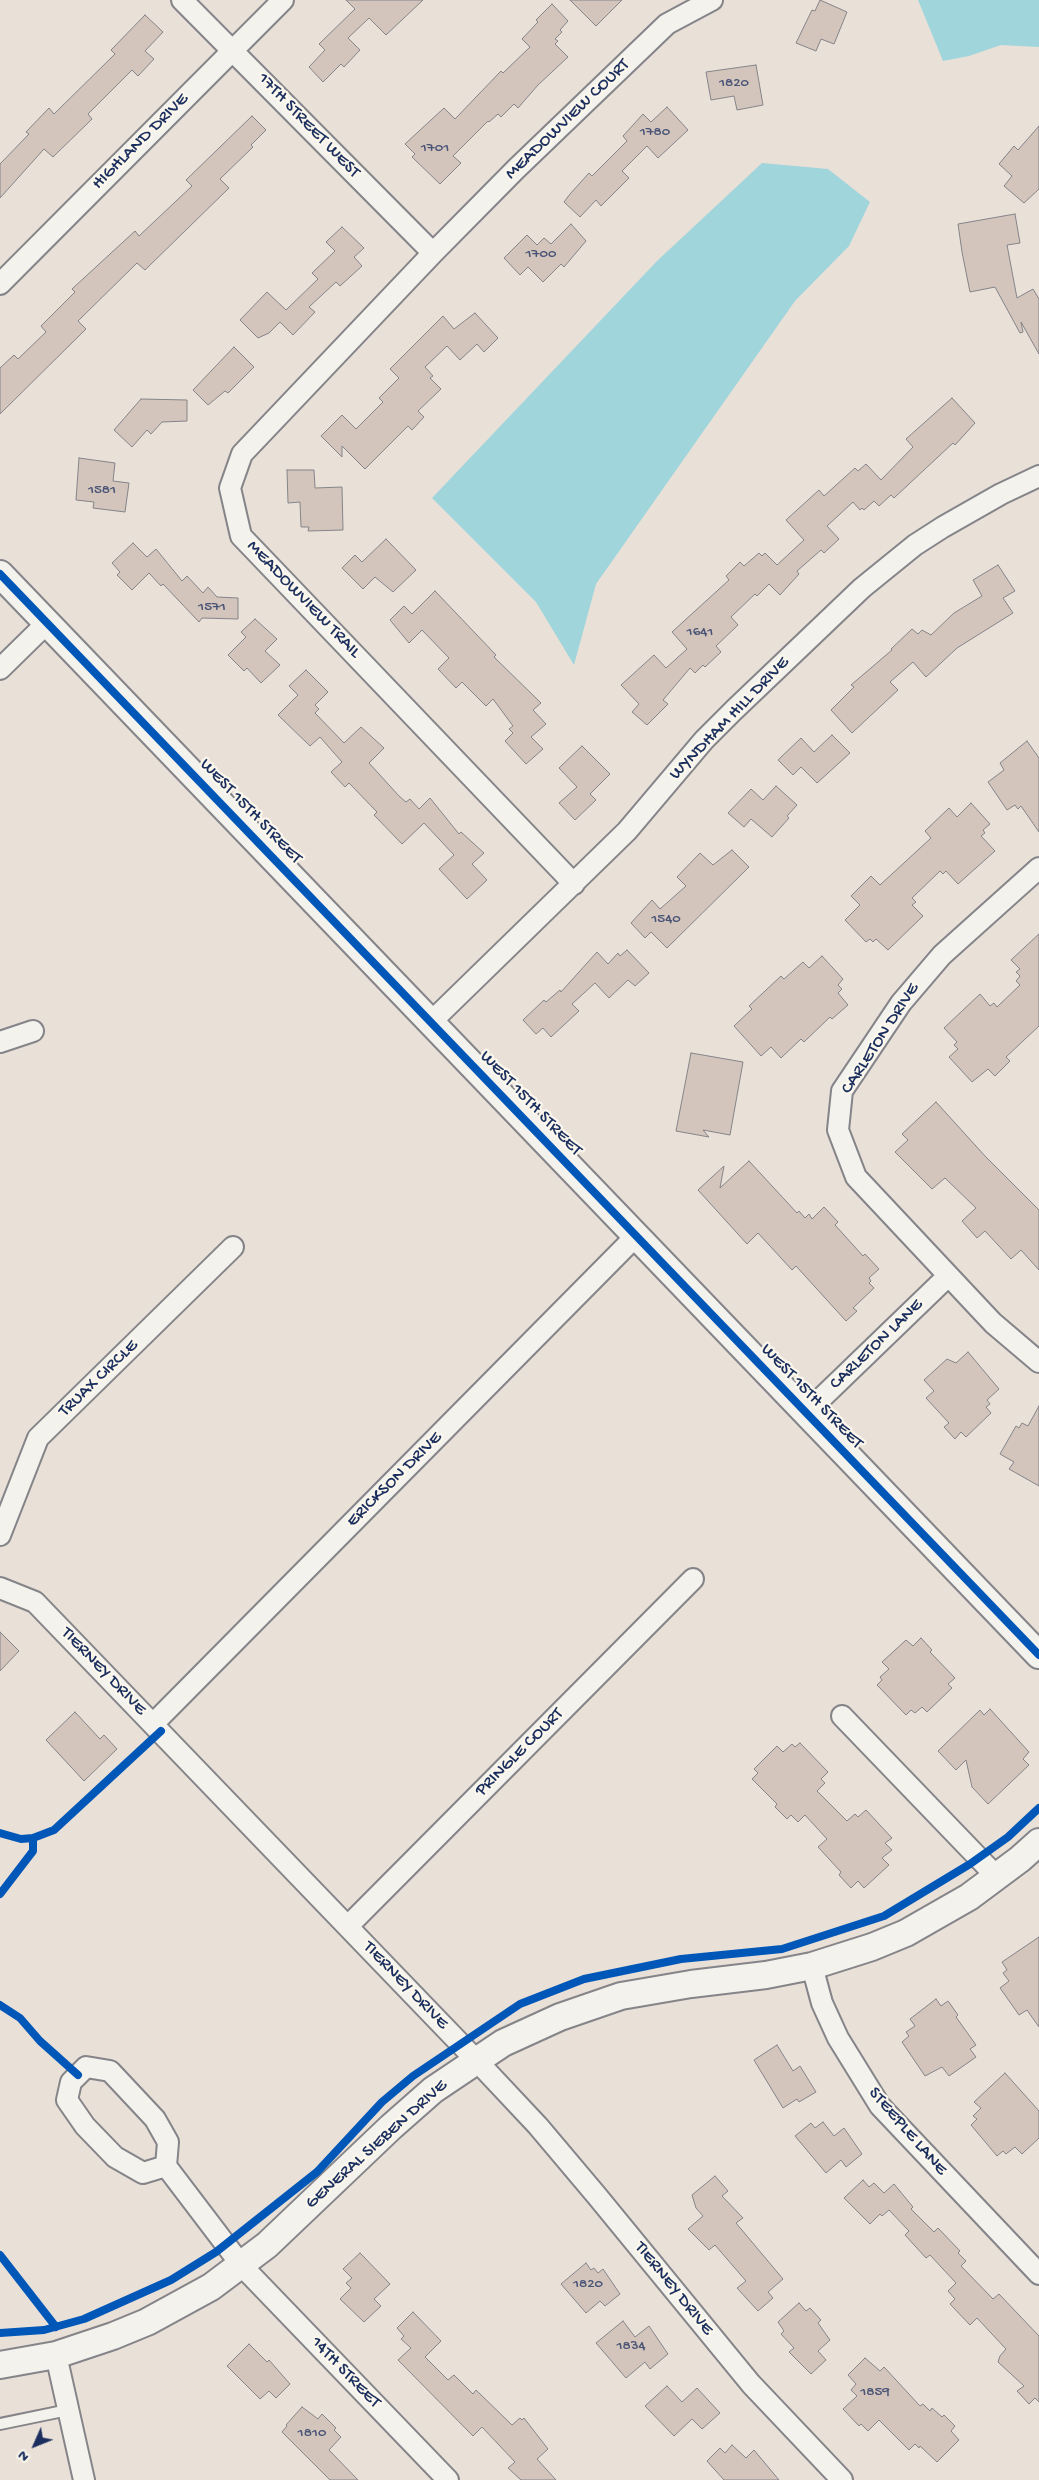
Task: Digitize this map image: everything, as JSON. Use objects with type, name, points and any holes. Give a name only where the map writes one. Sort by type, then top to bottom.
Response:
[{"type":"street","name":"17TH STREET WEST","points":[[182,0],[233,49],[433,253]]},
{"type":"street","name":"HIGHLAND DRIVE","points":[[0,284],[283,0]]},
{"type":"street","name":"MEADOWVIEW COURT","points":[[433,253],[516,169],[667,24],[712,0]]},
{"type":"street","name":"MEADOWVIEW TRAIL","points":[[433,253],[242,454],[230,488],[241,536],[574,884]]},
{"type":"street","name":"WYNDHAM HILL DRIVE","points":[[431,1022],[626,831],[704,740],[862,588],[915,545],[943,527],[986,502],[1039,476]]},
{"type":"street","name":"WEST 15TH STREET","points":[[0,574],[1039,1655]]},
{"type":"street","points":[[0,669],[47,623]]},
{"type":"street","name":"CARLETON DRIVE","points":[[1039,868],[956,941],[929,969],[901,1003],[842,1091],[838,1130],[856,1177],[992,1323],[1039,1362]]},
{"type":"street","points":[[0,1042],[33,1031]]},
{"type":"street","name":"ERICKSON DRIVE","points":[[154,1723],[636,1236]]},
{"type":"street","name":"TRUAX CIRCLE","points":[[0,1535],[38,1438],[233,1247]]},
{"type":"street","name":"CARLETON LANE","points":[[806,1413],[948,1276]]},
{"type":"street","name":"PRINGLE COURT","points":[[348,1926],[693,1579]]},
{"type":"street","name":"TIERNEY DRIVE","points":[[0,1588],[35,1602],[154,1723],[476,2060],[538,2126],[751,2384],[842,2480]]},
{"type":"street","points":[[842,1716],[997,1877]]},
{"type":"street","name":"GENERAL SIEBEN DRIVE","points":[[0,2365],[56,2355],[147,2322],[212,2287],[242,2266],[291,2223],[398,2120],[432,2090],[476,2060],[535,2027],[586,2007],[621,1996],[691,1984],[766,1975],[812,1966],[872,1947],[906,1933],[969,1897],[997,1877],[1039,1842]]},
{"type":"street","name":"STEEPLE LANE","points":[[812,1966],[822,2003],[838,2038],[880,2106],[1039,2274]]},
{"type":"street","points":[[86,2068],[110,2071],[156,2120],[168,2142],[166,2166],[143,2173],[115,2157],[85,2126],[67,2100],[71,2082],[86,2068]]},
{"type":"street","name":"14TH STREET","points":[[166,2166],[242,2266],[448,2480]]},
{"type":"street","points":[[56,2355],[84,2480]]},
{"type":"lane","points":[[0,2424],[68,2410]]},
{"type":"water","points":[[918,0],[1039,0],[1039,47],[1001,45],[969,56],[943,61]]},
{"type":"water","points":[[762,163],[828,169],[870,202],[849,246],[795,301],[596,584],[574,665],[536,602],[432,498],[657,261]]},
{"type":"building","points":[[346,0],[423,0],[386,35],[369,18],[348,38],[360,50],[344,67],[341,64],[323,82],[309,67],[325,50],[319,44],[355,9]]},
{"type":"building","points":[[570,0],[622,0],[596,26]]},
{"type":"building","points":[[820,0],[847,12],[834,44],[821,39],[816,51],[796,43],[812,10],[815,11]]},
{"type":"building","points":[[552,4],[568,21],[560,30],[562,32],[555,39],[558,41],[555,44],[568,57],[538,85],[518,108],[514,104],[501,117],[498,114],[488,121],[453,156],[461,163],[440,184],[412,157],[415,154],[405,144],[444,108],[455,119],[501,71],[503,73],[530,47],[522,39],[538,22],[536,20]]},
{"type":"building","points":[[145,15],[163,32],[145,51],[154,59],[138,76],[132,70],[88,114],[92,119],[53,157],[44,149],[0,198],[0,164],[29,134],[26,132],[49,108],[54,114],[115,54],[111,50]]},
{"type":"building","points":[[756,65],[763,105],[737,110],[734,96],[711,100],[706,72]]},
{"type":"building","points":[[667,107],[688,130],[658,158],[647,146],[622,171],[629,178],[601,206],[596,200],[580,217],[564,202],[570,194],[589,173],[592,176],[627,141],[623,136],[643,114],[651,122]]},
{"type":"building","points":[[252,116],[266,130],[251,145],[253,147],[220,179],[229,188],[145,270],[137,263],[78,321],[86,329],[0,414],[0,368],[14,355],[18,359],[46,332],[41,326],[75,292],[72,289],[135,231],[139,236],[192,186],[186,180]]},
{"type":"building","points":[[1039,126],[1039,189],[1024,203],[1004,186],[1012,176],[999,164],[1014,146],[1018,150]]},
{"type":"building","points":[[1015,214],[1020,243],[1007,245],[1017,298],[1033,289],[1039,299],[1039,354],[1021,322],[1023,332],[1020,333],[995,287],[970,292],[962,252],[958,224]]},
{"type":"building","points":[[571,224],[586,241],[564,267],[561,264],[543,282],[528,267],[520,275],[504,258],[527,235],[537,245],[544,238],[551,244]]},
{"type":"building","points":[[342,227],[364,248],[354,257],[362,266],[340,286],[336,282],[309,307],[315,312],[293,335],[280,322],[269,333],[258,338],[240,320],[267,292],[286,310],[318,279],[312,273],[335,251],[326,242]]},
{"type":"building","points":[[475,313],[498,338],[484,352],[477,344],[460,360],[447,346],[425,367],[433,376],[430,378],[441,389],[418,411],[424,417],[412,430],[408,426],[365,469],[342,446],[342,457],[321,436],[342,415],[356,429],[383,402],[379,398],[399,378],[390,369],[443,316],[454,329]]},
{"type":"building","points":[[234,347],[254,367],[228,393],[225,391],[208,405],[193,390]]},
{"type":"building","points":[[952,398],[975,423],[955,445],[953,443],[894,498],[891,495],[879,506],[874,501],[864,510],[862,508],[860,510],[853,502],[827,526],[839,539],[824,553],[821,550],[797,571],[799,574],[780,595],[769,584],[757,596],[755,594],[731,617],[738,625],[716,646],[721,652],[705,667],[703,665],[695,673],[690,668],[663,700],[668,704],[647,725],[632,712],[639,704],[621,685],[654,655],[666,668],[687,649],[672,632],[729,580],[726,576],[740,562],[744,566],[759,553],[762,556],[765,553],[777,565],[804,540],[786,520],[819,490],[824,496],[855,468],[858,471],[866,464],[881,480],[913,447],[906,439]]},
{"type":"building","points":[[141,399],[187,400],[187,421],[162,422],[151,434],[147,430],[132,447],[114,430]]},
{"type":"building","points":[[79,458],[115,463],[113,481],[129,483],[125,512],[93,508],[94,502],[76,500]]},
{"type":"building","points":[[287,470],[314,470],[315,488],[342,487],[343,530],[308,531],[309,527],[301,527],[300,502],[288,503]]},
{"type":"building","points":[[386,539],[416,570],[393,592],[375,577],[363,589],[342,568],[355,555],[362,562]]},
{"type":"building","points":[[133,543],[147,557],[156,549],[182,581],[187,576],[203,593],[208,587],[217,597],[238,598],[238,619],[202,618],[199,622],[163,584],[161,586],[149,573],[132,590],[117,575],[120,572],[112,563]]},
{"type":"building","points":[[998,565],[1015,591],[1003,598],[1013,613],[957,648],[926,677],[913,662],[890,682],[898,690],[852,733],[831,710],[854,687],[851,685],[892,650],[912,629],[918,634],[922,630],[931,635],[954,613],[982,596],[973,580]]},
{"type":"building","points":[[435,591],[496,655],[494,657],[541,703],[533,710],[546,724],[531,737],[543,749],[526,764],[505,741],[513,733],[509,729],[513,726],[493,699],[486,706],[462,682],[456,688],[438,669],[449,658],[422,630],[409,643],[390,620],[404,606],[412,614]]},
{"type":"building","points":[[255,619],[277,639],[265,651],[280,665],[261,683],[247,668],[244,671],[228,655],[246,637],[241,632]]},
{"type":"building","points":[[306,670],[328,692],[315,705],[319,709],[315,713],[344,743],[361,727],[384,748],[369,763],[399,796],[406,802],[410,799],[419,809],[430,798],[459,834],[461,832],[484,853],[472,864],[487,880],[467,899],[439,869],[454,855],[424,823],[402,844],[374,815],[377,812],[349,783],[345,787],[331,772],[342,762],[320,737],[310,746],[278,715],[298,695],[289,686]]},
{"type":"building","points":[[832,735],[850,753],[817,783],[801,767],[793,775],[778,760],[801,738],[814,752]]},
{"type":"building","points":[[1027,741],[1039,758],[1039,832],[1021,806],[1018,809],[1015,805],[1007,810],[988,782],[1004,770],[1000,763]]},
{"type":"building","points":[[582,746],[610,774],[590,794],[596,800],[575,820],[559,803],[577,787],[559,768]]},
{"type":"building","points":[[776,786],[797,805],[787,816],[789,818],[772,837],[751,819],[744,827],[728,813],[751,789],[763,800]]},
{"type":"building","points":[[971,803],[990,824],[983,830],[985,833],[981,836],[995,851],[958,884],[946,871],[943,874],[940,871],[912,898],[916,902],[912,905],[923,916],[888,950],[876,939],[873,942],[870,939],[866,942],[845,920],[860,905],[851,896],[871,876],[880,885],[931,838],[925,831],[949,808],[957,817]]},
{"type":"building","points":[[732,850],[749,867],[667,948],[651,932],[645,938],[631,923],[652,900],[660,909],[686,886],[677,877],[700,853],[713,865]]},
{"type":"building","points":[[1039,934],[1039,1026],[1006,1057],[1010,1061],[995,1076],[988,1069],[972,1082],[949,1057],[958,1049],[954,1045],[957,1042],[944,1028],[980,994],[990,1006],[994,1003],[997,1007],[1020,985],[1016,981],[1020,976],[1016,972],[1020,969],[1011,960]]},
{"type":"building","points":[[627,950],[649,973],[635,986],[628,980],[609,998],[595,983],[572,1004],[579,1011],[551,1037],[543,1028],[536,1034],[523,1020],[544,1000],[546,1002],[560,990],[561,992],[597,952],[608,964],[618,953],[620,956]]},
{"type":"building","points":[[822,956],[843,979],[838,985],[842,989],[838,993],[848,1005],[832,1019],[830,1017],[804,1042],[801,1039],[781,1058],[771,1047],[761,1056],[734,1026],[752,1009],[749,1006],[781,976],[784,979],[803,962],[809,968]]},
{"type":"building","points":[[691,1053],[743,1062],[730,1135],[703,1130],[709,1137],[676,1131]]},
{"type":"building","points":[[936,1102],[985,1156],[1039,1210],[1039,1270],[1021,1250],[1011,1259],[985,1231],[977,1238],[962,1221],[976,1208],[945,1178],[932,1189],[895,1152],[908,1140],[902,1134]]},
{"type":"building","points":[[749,1161],[797,1213],[799,1211],[805,1218],[809,1214],[812,1219],[824,1207],[838,1222],[835,1225],[863,1256],[865,1254],[879,1269],[869,1278],[871,1281],[869,1283],[874,1288],[853,1308],[857,1311],[846,1321],[796,1266],[792,1270],[758,1233],[747,1244],[698,1190],[724,1166],[720,1188]]},
{"type":"building","points":[[968,1352],[999,1389],[987,1400],[990,1404],[986,1407],[991,1413],[966,1437],[961,1432],[955,1439],[944,1427],[949,1423],[926,1398],[934,1391],[924,1380],[947,1359],[956,1363]]},
{"type":"building","points":[[1039,1406],[1039,1486],[1009,1469],[1014,1462],[1000,1454],[1016,1426],[1019,1428],[1022,1423],[1028,1426]]},
{"type":"building","points":[[0,1632],[19,1651],[0,1671]]},
{"type":"building","points":[[921,1638],[932,1650],[930,1652],[955,1678],[948,1684],[952,1688],[927,1712],[922,1707],[915,1713],[911,1710],[906,1715],[877,1685],[882,1680],[880,1677],[889,1669],[882,1662],[906,1640],[913,1646]]},
{"type":"building","points":[[990,1709],[1029,1752],[1023,1759],[1029,1765],[988,1804],[972,1787],[966,1760],[956,1770],[938,1751],[980,1710],[984,1715]]},
{"type":"building","points":[[75,1712],[100,1739],[104,1735],[117,1749],[84,1781],[46,1740]]},
{"type":"building","points":[[800,1743],[828,1772],[821,1779],[825,1783],[817,1791],[847,1821],[855,1814],[858,1817],[866,1810],[892,1838],[885,1843],[892,1850],[882,1858],[889,1865],[864,1888],[858,1881],[851,1888],[839,1875],[841,1872],[818,1847],[827,1839],[805,1815],[798,1822],[791,1815],[787,1819],[775,1807],[777,1804],[752,1779],[758,1773],[754,1769],[777,1746],[783,1752],[792,1744],[795,1747]]},
{"type":"building","points":[[1039,1937],[1039,2027],[1027,2010],[1019,2015],[1000,1988],[1009,1981],[1003,1973],[1007,1970],[1002,1962]]},
{"type":"building","points":[[936,1999],[941,2006],[948,2001],[958,2015],[956,2017],[976,2045],[970,2049],[976,2057],[949,2076],[942,2067],[925,2076],[902,2042],[909,2036],[906,2032],[915,2026],[910,2019]]},
{"type":"building","points":[[777,2045],[793,2071],[800,2066],[816,2092],[799,2102],[797,2099],[783,2108],[754,2060]]},
{"type":"building","points":[[1005,2073],[1039,2111],[1039,2138],[1022,2154],[1015,2147],[1006,2154],[1003,2151],[997,2156],[971,2125],[977,2119],[973,2116],[981,2108],[974,2102]]},
{"type":"building","points":[[823,2122],[834,2136],[844,2128],[862,2154],[846,2167],[841,2160],[826,2173],[795,2136],[811,2123],[815,2128]]},
{"type":"building","points":[[715,2176],[728,2191],[722,2196],[743,2218],[736,2223],[783,2279],[768,2292],[773,2298],[758,2311],[737,2288],[746,2281],[715,2245],[709,2250],[688,2229],[703,2216],[696,2208],[692,2195]]},
{"type":"building","points":[[863,2180],[869,2187],[874,2183],[884,2193],[894,2184],[913,2207],[911,2209],[934,2232],[938,2228],[960,2251],[958,2253],[966,2261],[961,2266],[993,2299],[999,2294],[1039,2336],[1039,2402],[1035,2398],[1029,2404],[1017,2391],[1024,2386],[998,2362],[1006,2349],[977,2318],[970,2325],[950,2304],[955,2299],[948,2291],[956,2283],[930,2255],[926,2258],[905,2235],[909,2231],[889,2210],[882,2216],[880,2214],[870,2224],[844,2198]]},
{"type":"building","points":[[360,2253],[390,2284],[374,2299],[381,2306],[364,2322],[340,2299],[351,2288],[346,2283],[352,2278],[343,2269]]},
{"type":"building","points":[[586,2263],[591,2270],[594,2268],[598,2273],[603,2269],[620,2294],[605,2306],[600,2301],[586,2313],[561,2284]]},
{"type":"building","points":[[799,2303],[806,2311],[810,2308],[821,2320],[818,2323],[830,2340],[818,2351],[826,2360],[811,2374],[789,2352],[794,2348],[781,2334],[784,2331],[778,2322]]},
{"type":"building","points":[[413,2312],[441,2341],[425,2357],[448,2380],[454,2375],[473,2394],[476,2390],[512,2425],[520,2418],[522,2420],[524,2418],[548,2449],[537,2459],[556,2480],[521,2480],[508,2468],[515,2462],[482,2427],[473,2436],[398,2360],[411,2348],[401,2339],[404,2336],[397,2328]]},
{"type":"building","points":[[623,2321],[635,2337],[649,2326],[668,2354],[650,2369],[645,2362],[626,2378],[596,2343]]},
{"type":"building","points":[[249,2344],[267,2362],[269,2360],[290,2384],[276,2398],[269,2391],[260,2399],[227,2366]]},
{"type":"building","points":[[865,2358],[880,2371],[884,2367],[920,2406],[923,2404],[930,2411],[932,2408],[942,2417],[944,2415],[955,2426],[951,2431],[959,2440],[937,2462],[920,2446],[919,2448],[915,2444],[909,2450],[879,2420],[868,2431],[861,2424],[859,2426],[843,2409],[857,2396],[851,2390],[856,2384],[848,2375]]},
{"type":"building","points":[[667,2386],[682,2402],[697,2388],[720,2413],[702,2429],[692,2419],[674,2436],[645,2406]]},
{"type":"building","points":[[302,2407],[318,2419],[322,2414],[336,2428],[334,2430],[341,2437],[329,2450],[358,2480],[330,2480],[282,2432]]},
{"type":"building","points":[[732,2445],[746,2458],[754,2450],[779,2480],[724,2480],[707,2461],[720,2448],[725,2453]]},
{"type":"cycle path","points":[[0,574],[1039,1655]]},
{"type":"cycle path","points":[[0,1833],[21,1839],[33,1838],[54,1830],[161,1731]]},
{"type":"cycle path","points":[[0,2333],[44,2330],[84,2319],[171,2280],[216,2252],[317,2172],[382,2102],[413,2076],[520,2004],[584,1979],[681,1959],[782,1949],[884,1916],[970,1864],[1008,1837],[1039,1808]]},
{"type":"cycle path","points":[[0,1894],[33,1851],[33,1838]]},
{"type":"cycle path","points":[[0,2005],[20,2018],[40,2041],[78,2075]]},
{"type":"cycle path","points":[[0,2255],[56,2327]]}]
